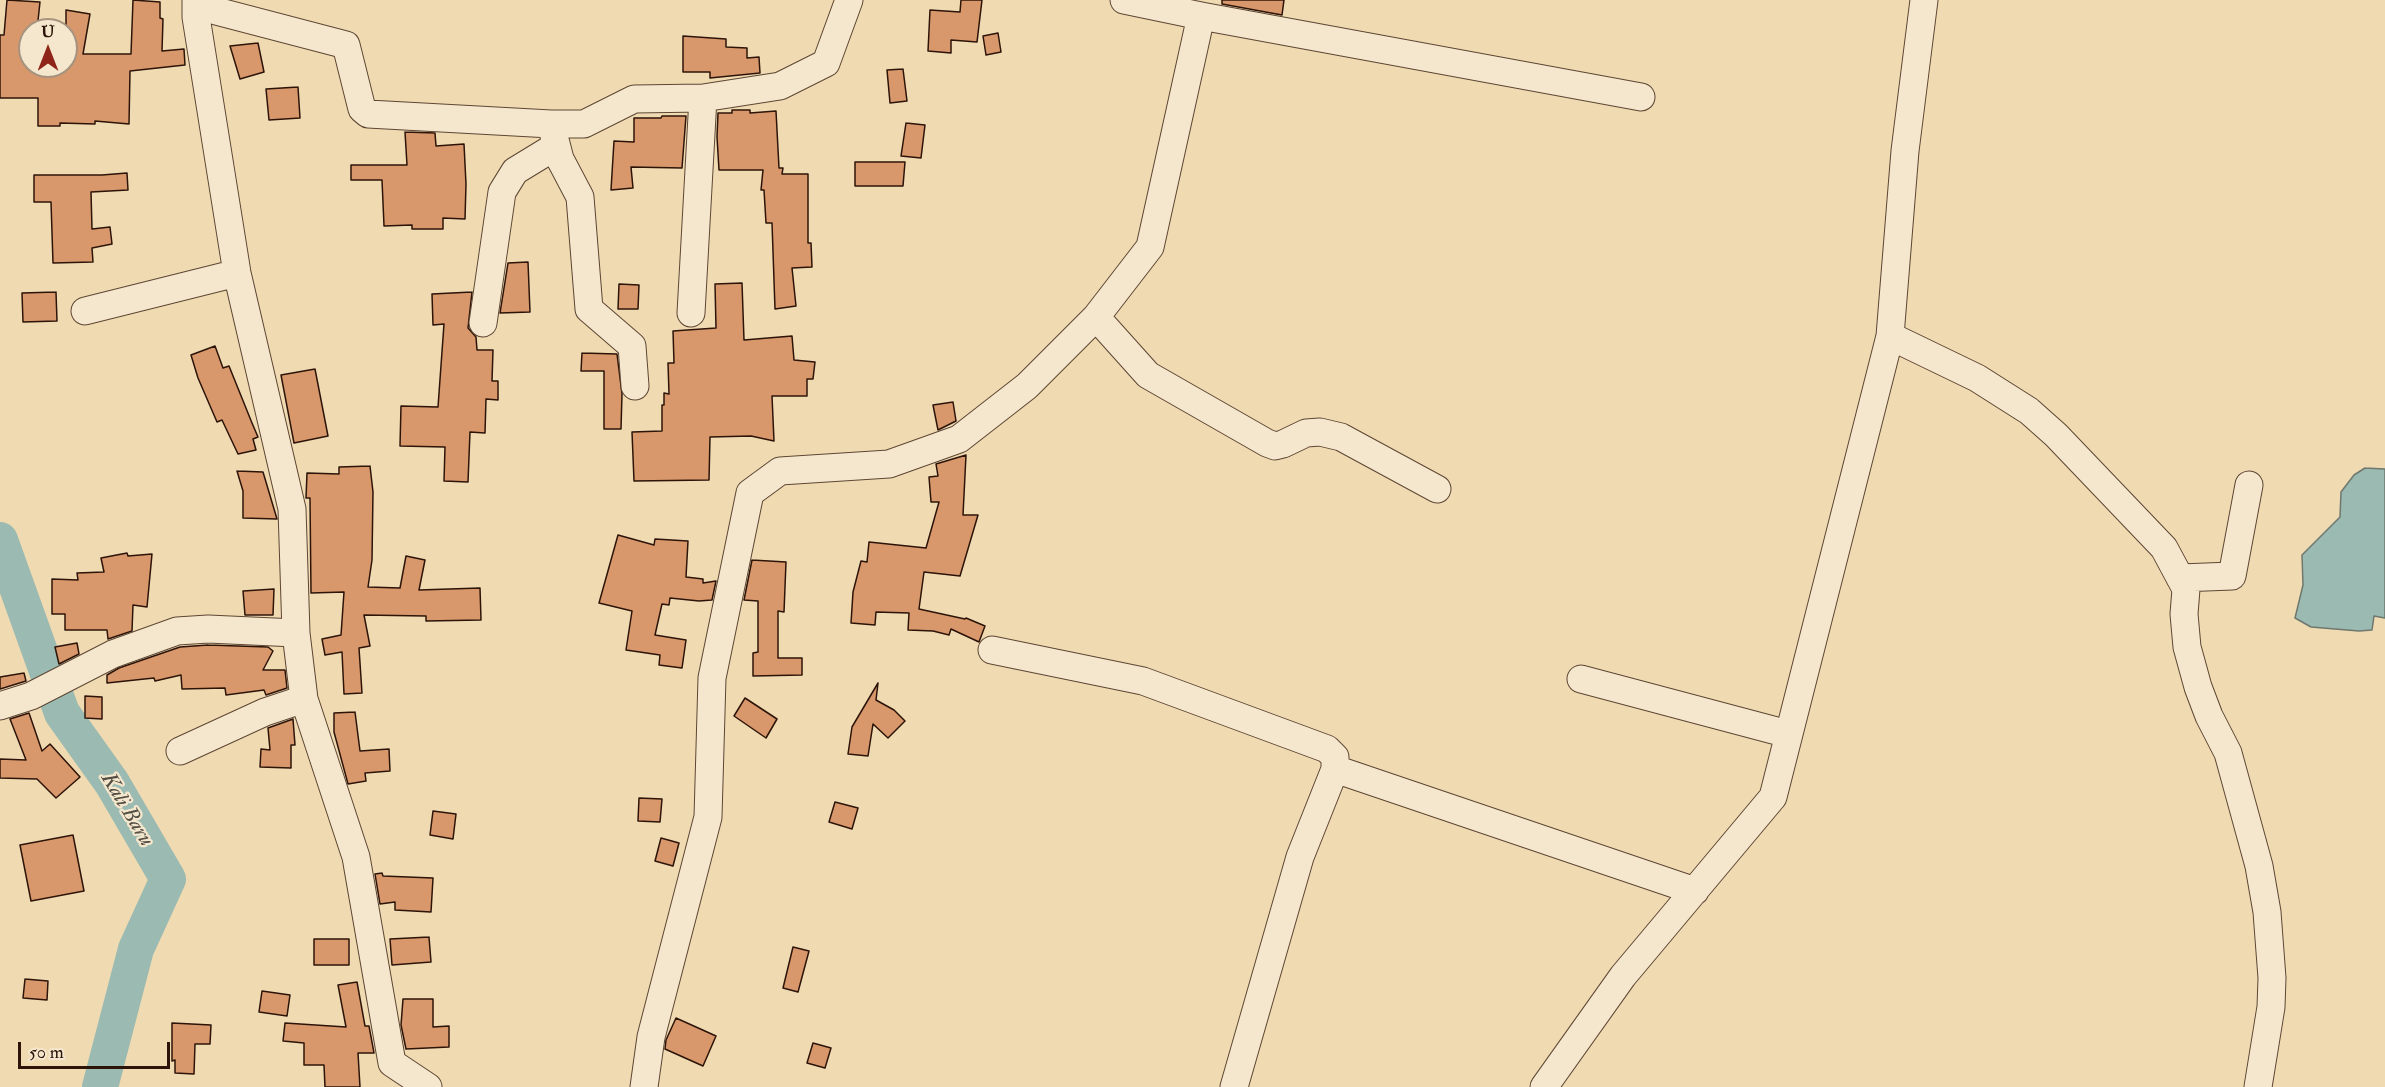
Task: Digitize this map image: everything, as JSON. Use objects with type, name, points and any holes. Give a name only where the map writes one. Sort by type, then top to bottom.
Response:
[{"type":"street","points":[[196,0],[196,16],[237,273],[292,509],[296,633],[304,699],[356,857],[392,1063],[428,1087]]},
{"type":"street","points":[[204,0],[216,11],[346,45],[362,109],[368,114],[554,135]]},
{"type":"street","points":[[483,324],[502,192],[515,171],[554,135],[584,124],[634,99],[703,98],[780,86],[826,63],[849,0]]},
{"type":"street","points":[[1124,0],[1641,97]]},
{"type":"street","points":[[1544,1087],[1623,976],[1773,797],[1890,336],[1905,150],[1924,0]]},
{"type":"street","points":[[644,1087],[651,1037],[708,817],[712,678],[750,494],[780,471],[889,464],[959,439],[1027,386],[1096,317],[1150,247],[1201,16]]},
{"type":"street","points":[[691,313],[703,98]]},
{"type":"street","points":[[554,135],[560,159],[580,197],[589,309],[632,346],[635,386]]},
{"type":"street","points":[[85,311],[237,273]]},
{"type":"street","points":[[1096,317],[1148,375],[1267,443],[1275,446],[1313,432],[1341,437],[1437,489]]},
{"type":"street","points":[[1890,336],[1977,378],[2029,411],[2056,435],[2164,548],[2186,589],[2184,614],[2187,647],[2209,716],[2235,745],[2259,866],[2270,942],[2271,1007],[2258,1087]]},
{"type":"street","points":[[2180,578],[2232,576],[2249,485]]},
{"type":"street","points":[[0,706],[32,696],[113,654],[177,631],[208,629],[296,633]]},
{"type":"street","points":[[992,650],[1143,681],[1327,748],[1335,757],[1335,769],[1300,857],[1237,1086]]},
{"type":"street","points":[[1581,679],[1788,734]]},
{"type":"street","points":[[180,751],[265,712],[304,699]]},
{"type":"street","points":[[1335,769],[1695,891]]},
{"type":"water","points":[[2365,468],[2385,469],[2385,618],[2374,616],[2372,630],[2311,627],[2295,618],[2303,585],[2302,555],[2340,517],[2341,492],[2354,475]]},
{"type":"building","points":[[7,0],[40,2],[38,18],[18,18],[18,78],[78,78],[78,18],[66,18],[66,10],[90,14],[83,54],[131,54],[133,0],[160,2],[160,18],[163,19],[162,51],[184,49],[185,65],[130,71],[129,124],[95,121],[95,124],[60,123],[60,126],[38,126],[38,98],[0,98],[0,35],[4,35]]},
{"type":"building","points":[[961,0],[982,0],[977,42],[951,40],[951,53],[928,51],[930,10],[960,12]]},
{"type":"building","points":[[1222,0],[1284,0],[1282,15],[1222,4]]},
{"type":"building","points":[[998,33],[1001,52],[986,55],[983,36]]},
{"type":"building","points":[[683,36],[726,39],[726,47],[747,48],[747,58],[759,57],[760,73],[710,78],[710,72],[683,72]]},
{"type":"building","points":[[258,43],[264,72],[240,79],[230,46]]},
{"type":"building","points":[[903,69],[907,101],[890,103],[887,70]]},
{"type":"building","points":[[298,87],[300,118],[269,120],[266,89]]},
{"type":"building","points":[[732,110],[750,110],[750,113],[776,111],[779,168],[783,168],[782,174],[808,174],[808,243],[811,243],[812,267],[792,268],[796,306],[775,309],[772,223],[766,223],[764,190],[761,190],[763,170],[719,170],[718,113],[732,113]]},
{"type":"building","points":[[662,116],[686,116],[682,168],[631,167],[633,188],[611,190],[614,141],[634,142],[634,118],[661,118]]},
{"type":"building","points":[[906,123],[925,125],[921,158],[901,156]]},
{"type":"building","points":[[405,132],[435,133],[436,146],[464,144],[465,219],[443,218],[443,229],[412,229],[412,225],[384,226],[382,180],[351,180],[351,165],[407,165]]},
{"type":"building","points":[[855,162],[905,162],[903,186],[855,186]]},
{"type":"building","points":[[127,173],[128,190],[91,192],[92,229],[110,227],[112,244],[92,248],[93,262],[53,263],[51,202],[34,202],[34,175]]},
{"type":"building","points":[[528,262],[530,312],[500,313],[508,263]]},
{"type":"building","points":[[742,283],[744,340],[792,336],[794,360],[815,362],[813,379],[807,379],[807,396],[772,396],[774,441],[751,436],[710,437],[709,480],[634,481],[632,432],[662,431],[664,393],[669,394],[668,363],[674,363],[673,331],[716,328],[715,284]]},
{"type":"building","points":[[619,284],[639,285],[638,309],[618,309]]},
{"type":"building","points":[[56,292],[57,321],[23,322],[22,293]]},
{"type":"building","points":[[472,292],[468,328],[476,337],[477,350],[493,350],[492,381],[498,381],[498,400],[486,399],[485,433],[470,432],[468,482],[444,481],[445,447],[400,446],[401,406],[438,407],[444,324],[433,325],[432,294]]},
{"type":"building","points":[[215,346],[223,368],[229,366],[258,437],[253,439],[256,450],[238,454],[222,420],[217,422],[198,378],[191,355]]},
{"type":"building","points":[[582,353],[617,354],[622,394],[621,429],[604,429],[604,371],[581,371]]},
{"type":"building","points":[[315,369],[328,436],[294,443],[281,375]]},
{"type":"building","points":[[953,402],[956,421],[938,430],[933,405]]},
{"type":"building","points":[[966,455],[963,515],[978,515],[960,576],[924,572],[919,609],[966,618],[985,626],[979,642],[951,629],[949,635],[933,631],[908,630],[909,613],[876,612],[875,625],[851,623],[853,592],[861,561],[867,562],[869,542],[926,548],[939,502],[931,502],[929,477],[938,476],[936,464]]},
{"type":"building","points":[[370,466],[373,492],[372,560],[368,587],[400,588],[406,556],[425,560],[419,590],[480,588],[481,620],[426,621],[426,616],[364,615],[370,646],[359,648],[362,693],[344,694],[342,652],[325,655],[322,639],[341,635],[344,592],[311,593],[310,498],[306,498],[307,473],[339,474],[339,467]]},
{"type":"building","points":[[237,471],[263,472],[277,519],[243,518],[243,491]]},
{"type":"building","points":[[618,535],[654,545],[655,539],[688,541],[686,577],[703,579],[703,583],[716,581],[712,600],[670,598],[669,605],[662,604],[655,635],[686,640],[682,668],[659,665],[660,655],[626,650],[632,611],[599,603]]},
{"type":"building","points":[[127,553],[128,556],[152,554],[147,607],[133,605],[132,631],[108,639],[107,630],[65,630],[65,614],[52,614],[52,579],[78,580],[77,573],[104,572],[101,558]]},
{"type":"building","points":[[752,560],[786,562],[784,612],[778,611],[778,658],[802,658],[802,675],[753,676],[753,653],[758,652],[758,601],[744,600]]},
{"type":"building","points":[[274,589],[273,615],[245,615],[243,591]]},
{"type":"building","points":[[77,643],[79,654],[59,664],[55,647]]},
{"type":"building","points":[[208,645],[268,647],[273,651],[263,670],[285,670],[287,688],[266,695],[264,690],[226,695],[225,688],[182,689],[181,675],[155,681],[154,678],[107,683],[107,675],[119,668],[180,647]]},
{"type":"building","points":[[24,673],[26,681],[0,689],[0,677]]},
{"type":"building","points":[[878,683],[876,700],[894,710],[905,721],[888,738],[873,724],[868,756],[848,754],[852,727]]},
{"type":"building","points":[[85,696],[102,697],[102,719],[85,718]]},
{"type":"building","points":[[745,698],[777,719],[766,738],[734,716]]},
{"type":"building","points":[[355,712],[360,751],[389,749],[390,771],[365,773],[366,781],[348,784],[334,732],[334,713]]},
{"type":"building","points":[[29,713],[42,751],[50,744],[80,777],[56,798],[37,779],[0,778],[0,759],[26,760],[10,719]]},
{"type":"building","points":[[293,719],[295,745],[291,745],[291,768],[260,767],[261,749],[270,750],[268,728]]},
{"type":"building","points":[[639,798],[662,799],[660,822],[638,821]]},
{"type":"building","points":[[835,802],[858,808],[852,829],[829,822]]},
{"type":"building","points":[[433,811],[456,814],[453,839],[430,835]]},
{"type":"building","points":[[73,835],[84,891],[31,901],[20,845]]},
{"type":"building","points":[[661,838],[679,843],[673,866],[655,861]]},
{"type":"building","points":[[382,873],[383,876],[433,878],[431,912],[395,910],[395,902],[380,904],[375,874]]},
{"type":"building","points":[[429,937],[431,962],[392,965],[390,939]]},
{"type":"building","points":[[314,939],[349,939],[349,965],[314,965]]},
{"type":"building","points":[[793,947],[809,951],[798,992],[783,988]]},
{"type":"building","points":[[25,979],[48,981],[47,1000],[23,998]]},
{"type":"building","points":[[357,982],[365,1026],[369,1026],[374,1053],[358,1053],[360,1087],[325,1087],[324,1065],[304,1065],[304,1043],[283,1041],[285,1023],[346,1027],[338,985]]},
{"type":"building","points":[[262,991],[290,995],[287,1016],[259,1012]]},
{"type":"building","points":[[403,999],[433,999],[433,1027],[449,1026],[449,1047],[406,1049],[401,1025]]},
{"type":"building","points":[[676,1018],[716,1036],[703,1066],[665,1049],[666,1040]]},
{"type":"building","points":[[172,1023],[211,1025],[210,1044],[195,1044],[194,1074],[175,1073],[175,1060],[172,1061]]},
{"type":"building","points":[[813,1043],[831,1048],[825,1068],[807,1063]]},
{"type":"waterway","name":"Kali Baru","points":[[0,540],[62,713],[112,783],[168,879],[136,949],[100,1087]]}]
